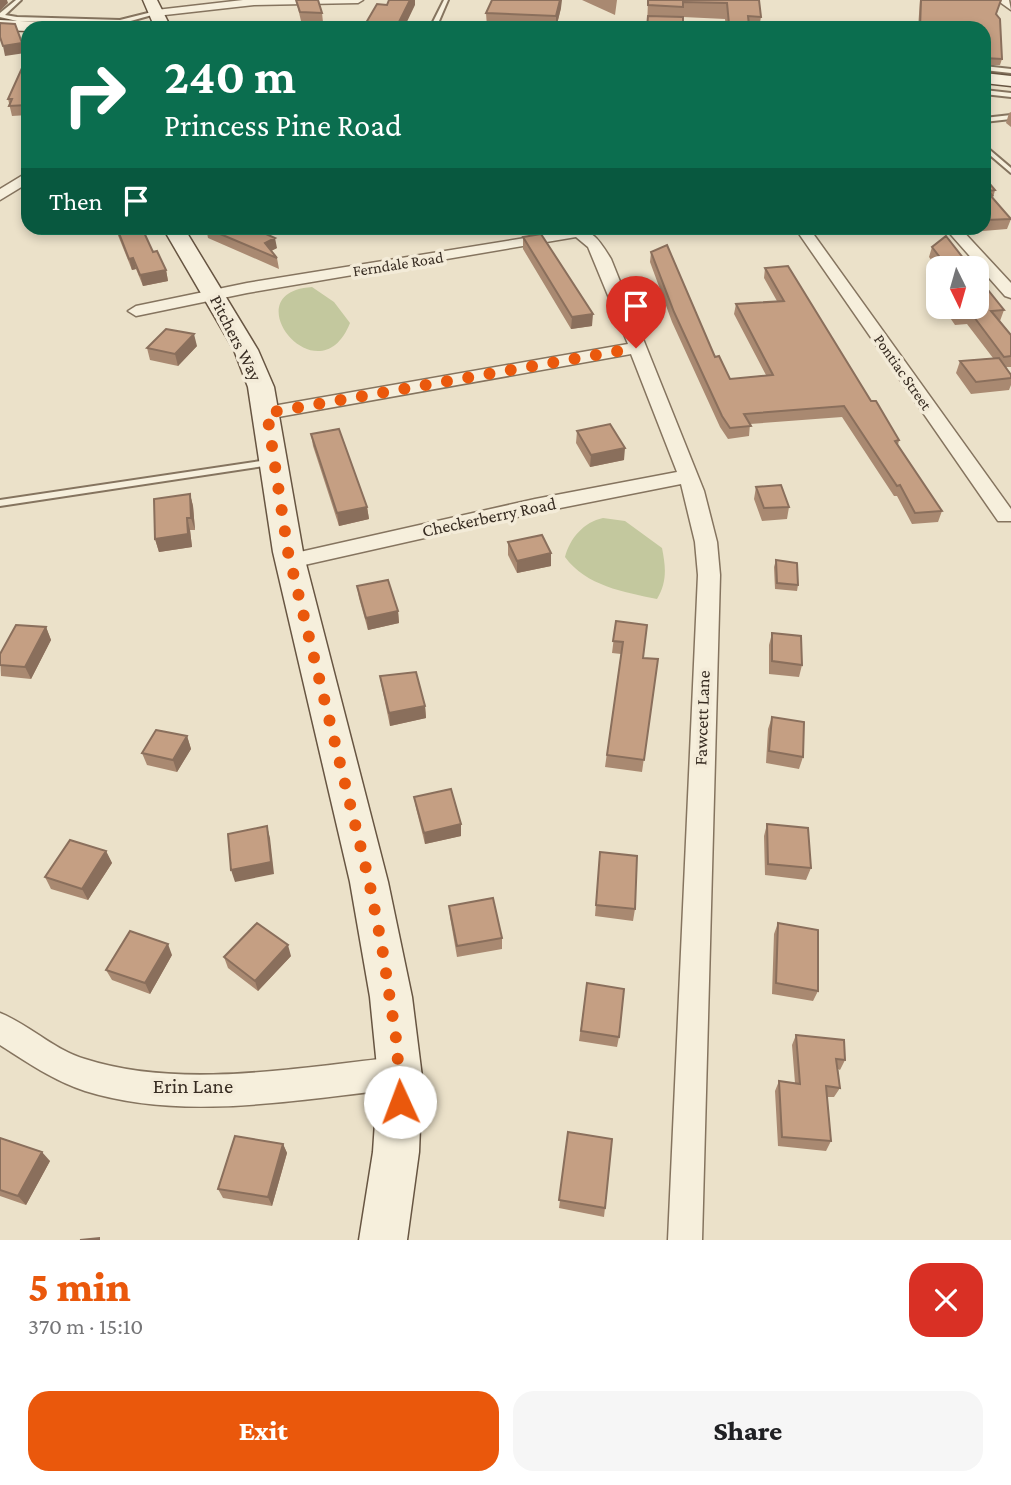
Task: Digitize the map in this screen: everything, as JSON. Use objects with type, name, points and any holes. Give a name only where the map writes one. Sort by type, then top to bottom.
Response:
[{"type":"main road","points":[[991,82],[1010,92]]},
{"type":"main road","name":"Pitchers Way","points":[[178,235],[254,366],[267,413],[279,507],[290,561],[369,881],[391,997],[399,1073],[398,1133],[383,1240]]},
{"type":"street","points":[[156,14],[254,1],[358,0]]},
{"type":"street","points":[[1002,0],[1011,7]]},
{"type":"street","points":[[0,196],[21,181]]},
{"type":"street","name":"Ferndale Road","points":[[136,311],[214,293],[549,235]]},
{"type":"street","name":"Fawcett Lane","points":[[583,235],[598,250],[688,476],[706,542],[709,575],[685,1240]]},
{"type":"street","name":"Pontiac Street","points":[[807,235],[1005,516]]},
{"type":"street","points":[[958,235],[1011,293]]},
{"type":"street","points":[[267,413],[636,348]]},
{"type":"street","name":"Checkerberry Road","points":[[290,561],[535,506],[688,476]]},
{"type":"street","name":"Erin Lane","points":[[0,1028],[85,1075],[123,1083],[206,1088],[399,1073]]},
{"type":"lane","points":[[5,20],[19,0]]},
{"type":"lane","points":[[436,21],[446,0]]},
{"type":"lane","points":[[124,21],[156,14]]},
{"type":"lane","points":[[5,20],[86,21]]},
{"type":"lane","points":[[991,69],[1011,71]]},
{"type":"lane","points":[[991,92],[1010,92]]},
{"type":"lane","points":[[991,119],[1011,117]]},
{"type":"lane","points":[[991,153],[1011,172]]},
{"type":"lane","points":[[0,503],[274,462]]},
{"type":"green space","points":[[312,287],[334,302],[350,323],[336,344],[320,351],[303,347],[289,336],[280,321],[279,306],[289,293]]},
{"type":"green space","points":[[603,518],[625,521],[662,548],[665,575],[657,599],[595,581],[574,567],[565,557],[570,543],[579,532],[590,523]]},
{"type":"building","points":[[296,0],[318,0],[322,13],[300,12]]},
{"type":"building","points":[[389,0],[410,0],[400,21],[367,21],[377,4],[387,5]]},
{"type":"building","points":[[492,0],[560,0],[556,16],[486,13]]},
{"type":"building","points":[[648,0],[759,0],[761,17],[748,16],[749,21],[729,21],[727,3],[683,2],[683,7],[648,5]]},
{"type":"building","points":[[921,0],[1001,0],[996,14],[1000,19],[1002,59],[991,58],[991,21],[920,21]]},
{"type":"building","points":[[648,16],[683,17],[683,21],[648,21]]},
{"type":"building","points":[[0,23],[15,24],[21,43],[3,46]]},
{"type":"building","points":[[21,70],[21,105],[9,106],[12,99],[8,99]]},
{"type":"building","points":[[991,196],[1011,219],[991,220]]},
{"type":"building","points":[[120,235],[145,235],[166,270],[140,275],[133,258],[129,259]]},
{"type":"building","points":[[223,235],[268,235],[275,238],[265,243],[277,258]]},
{"type":"building","points":[[542,235],[593,314],[572,317],[523,237]]},
{"type":"building","points":[[946,236],[962,256],[939,256],[932,247]]},
{"type":"building","points":[[667,245],[715,357],[719,356],[730,379],[773,375],[736,304],[784,301],[765,268],[788,266],[871,401],[876,401],[899,440],[895,441],[942,511],[915,513],[900,485],[897,486],[844,406],[744,414],[751,426],[730,428],[674,312],[651,252]]},
{"type":"building","points":[[989,291],[1004,310],[991,311],[1011,335],[1011,356],[1004,357],[976,319],[989,319]]},
{"type":"building","points":[[166,329],[194,334],[175,354],[147,348]]},
{"type":"building","points":[[999,358],[1011,378],[976,382],[960,361]]},
{"type":"building","points":[[610,424],[625,448],[591,455],[577,431]]},
{"type":"building","points":[[339,429],[367,507],[337,513],[311,434]]},
{"type":"building","points":[[781,485],[789,507],[764,508],[756,487]]},
{"type":"building","points":[[190,494],[191,518],[187,518],[188,534],[155,539],[154,499]]},
{"type":"building","points":[[542,535],[551,553],[517,561],[508,542]]},
{"type":"building","points":[[776,560],[797,563],[798,585],[777,583]]},
{"type":"building","points":[[388,580],[398,611],[366,618],[357,586]]},
{"type":"building","points":[[616,621],[647,625],[643,658],[658,659],[644,760],[607,755],[623,642],[613,641]]},
{"type":"building","points":[[16,625],[46,627],[25,667],[0,665],[0,654]]},
{"type":"building","points":[[772,633],[801,636],[802,665],[772,661]]},
{"type":"building","points":[[416,672],[425,706],[389,713],[380,676]]},
{"type":"building","points":[[772,717],[804,722],[803,757],[769,751]]},
{"type":"building","points":[[156,730],[187,736],[173,760],[142,753]]},
{"type":"building","points":[[451,789],[461,824],[424,833],[414,797]]},
{"type":"building","points":[[767,824],[808,828],[811,868],[768,864]]},
{"type":"building","points":[[267,826],[271,862],[231,870],[228,834]]},
{"type":"building","points":[[70,840],[106,851],[82,889],[45,877]]},
{"type":"building","points":[[600,852],[637,856],[635,909],[596,905]]},
{"type":"building","points":[[493,898],[502,938],[457,946],[449,906]]},
{"type":"building","points":[[257,923],[288,945],[255,981],[224,957]]},
{"type":"building","points":[[778,923],[818,930],[818,991],[776,983]]},
{"type":"building","points":[[130,931],[168,944],[145,983],[106,970]]},
{"type":"building","points":[[587,983],[624,989],[619,1037],[581,1031]]},
{"type":"building","points":[[796,1035],[844,1040],[845,1060],[836,1059],[840,1088],[826,1086],[831,1141],[782,1137],[779,1081],[800,1084]]},
{"type":"building","points":[[568,1132],[612,1139],[605,1208],[559,1200]]},
{"type":"building","points":[[235,1136],[283,1144],[268,1197],[218,1189]]},
{"type":"building","points":[[0,1138],[42,1152],[18,1196],[0,1190]]},
{"type":"route","points":[[400,1102],[397,1045],[382,947],[369,881],[288,552],[279,507],[267,413],[636,348]]}]
